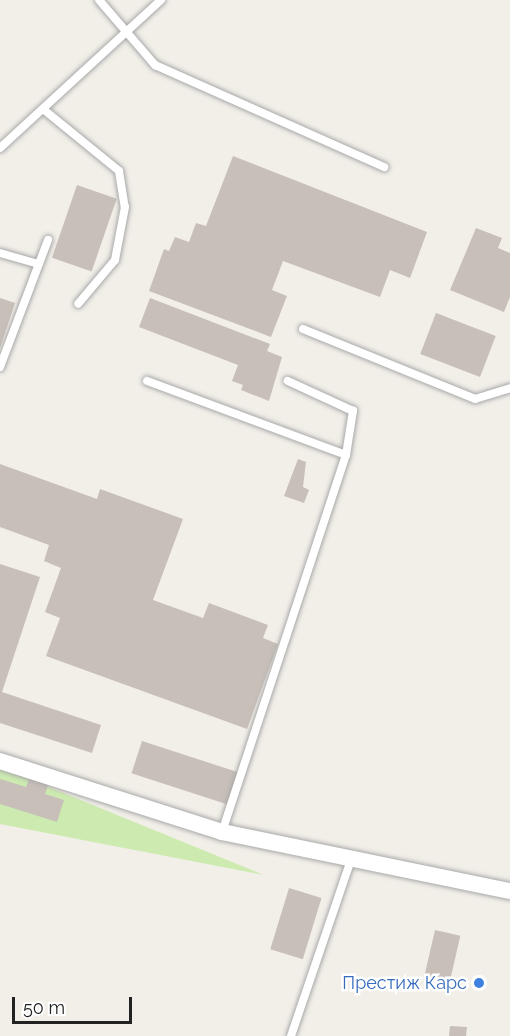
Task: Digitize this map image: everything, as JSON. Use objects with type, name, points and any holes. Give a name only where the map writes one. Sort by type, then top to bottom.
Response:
[{"type":"street","points":[[0,761],[222,832],[352,856],[510,891]]},
{"type":"lane","points":[[99,0],[155,65],[384,167]]},
{"type":"lane","points":[[0,148],[161,0]]},
{"type":"lane","points":[[43,109],[119,171],[125,207],[115,260],[78,304]]},
{"type":"lane","points":[[0,367],[48,240]]},
{"type":"lane","points":[[0,253],[38,264]]},
{"type":"lane","points":[[303,328],[475,399],[510,388]]},
{"type":"lane","points":[[147,381],[346,455]]},
{"type":"lane","points":[[222,832],[346,455],[353,411],[288,381]]},
{"type":"lane","points":[[291,1036],[352,856]]},
{"type":"green space","points":[[0,767],[264,875],[0,824]]},
{"type":"building","points":[[233,156],[427,232],[410,278],[390,270],[380,297],[283,261],[272,290],[287,296],[271,337],[149,291],[164,249],[169,251],[175,237],[189,242],[196,223],[206,226]]},
{"type":"building","points":[[77,185],[117,199],[92,271],[52,258]]},
{"type":"building","points":[[476,228],[502,238],[498,248],[510,253],[510,297],[504,312],[450,290]]},
{"type":"building","points":[[0,298],[15,303],[0,348]]},
{"type":"building","points":[[150,298],[270,344],[267,351],[282,357],[269,401],[241,390],[243,385],[232,381],[238,365],[139,327]]},
{"type":"building","points":[[436,313],[496,336],[480,377],[420,354]]},
{"type":"building","points":[[298,459],[306,462],[303,487],[309,490],[304,503],[284,496]]},
{"type":"building","points":[[0,464],[97,499],[100,489],[183,519],[153,600],[203,618],[209,603],[268,625],[263,638],[278,644],[247,729],[46,656],[60,618],[45,612],[61,568],[44,561],[49,545],[0,527]]},
{"type":"building","points":[[0,564],[40,577],[2,692],[101,725],[92,753],[0,723]]},
{"type":"building","points":[[142,741],[238,772],[228,805],[131,773]]},
{"type":"building","points":[[0,779],[26,787],[29,779],[48,785],[45,794],[64,800],[57,822],[0,804]]},
{"type":"building","points":[[289,888],[322,898],[303,959],[270,949]]},
{"type":"building","points":[[435,930],[460,936],[450,982],[424,976]]},
{"type":"building","points":[[450,1026],[467,1027],[466,1036],[449,1036]]},
{"type":"place","name":"Престиж Карс","points":[[479,983]]}]
